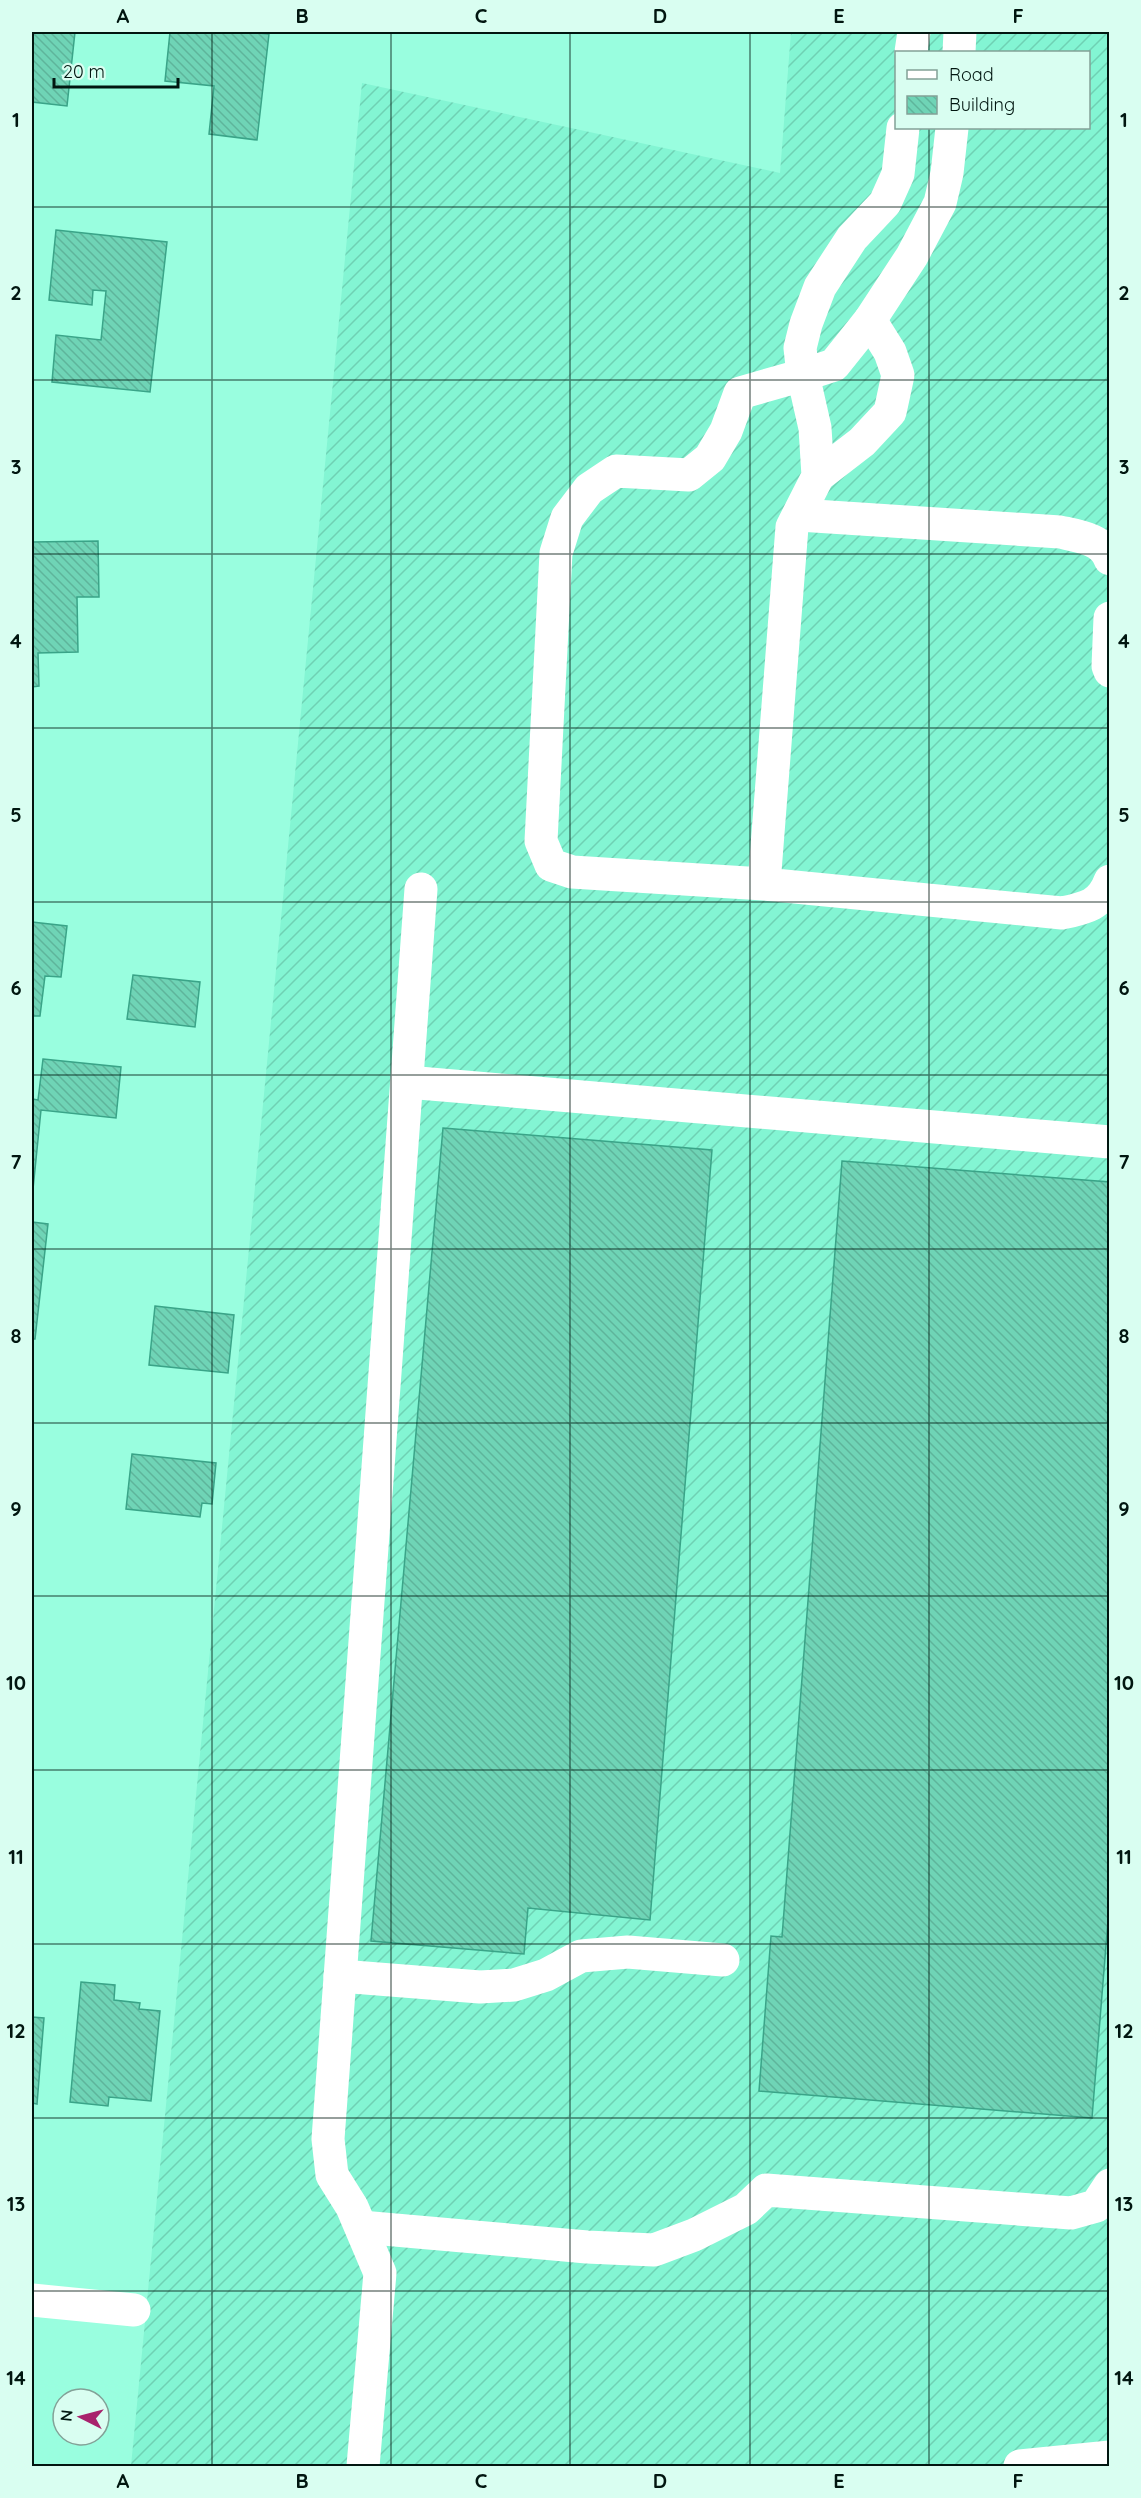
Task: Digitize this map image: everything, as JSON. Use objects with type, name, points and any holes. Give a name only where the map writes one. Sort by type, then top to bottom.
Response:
[{"type":"street","points":[[911,51],[914,32]]},
{"type":"street","points":[[959,51],[960,32]]},
{"type":"street","points":[[818,476],[815,428],[803,375],[800,348],[820,287],[852,238],[885,203],[898,174],[903,129]]},
{"type":"street","points":[[952,129],[947,173],[939,203],[912,256],[870,320],[834,365],[740,393],[726,431],[710,458],[689,475],[616,471],[589,489],[567,518],[556,553],[541,841],[551,865],[572,872],[764,884],[1062,913],[1089,908],[1106,891],[1110,881]]},
{"type":"street","points":[[764,884],[792,527],[818,476],[862,442],[890,412],[898,375],[890,352],[870,320]]},
{"type":"street","points":[[799,515],[1060,532],[1086,537],[1107,550],[1110,559]]},
{"type":"street","points":[[1110,618],[1108,666],[1110,672]]},
{"type":"street","points":[[363,2466],[380,2273],[352,2207],[332,2175],[328,2139],[421,889]]},
{"type":"street","points":[[407,1082],[1110,1142]]},
{"type":"street","points":[[340,1976],[480,1987],[514,1985],[546,1976],[581,1956],[628,1952],[723,1960]]},
{"type":"street","points":[[361,2227],[587,2247],[654,2250],[694,2235],[746,2210],[766,2190],[1071,2213],[1096,2206],[1110,2185]]},
{"type":"street","points":[[32,2300],[134,2310]]},
{"type":"street","points":[[1020,2466],[1110,2457]]},
{"type":"shaded area","points":[[791,32],[1109,32],[1109,2466],[131,2466],[362,83],[780,173]]},
{"type":"building","points":[[32,32],[75,32],[67,106],[32,102]]},
{"type":"building","points":[[170,32],[269,34],[257,140],[209,134],[214,86],[165,81]]},
{"type":"building","points":[[56,230],[167,242],[150,392],[52,382],[56,335],[101,340],[106,291],[93,290],[92,305],[49,300]]},
{"type":"building","points":[[98,541],[99,597],[77,597],[78,652],[38,653],[39,686],[32,687],[32,542]]},
{"type":"building","points":[[32,922],[67,926],[61,977],[45,976],[40,1016],[32,1016]]},
{"type":"building","points":[[133,975],[200,982],[195,1027],[127,1019]]},
{"type":"building","points":[[43,1059],[121,1067],[116,1118],[41,1110],[33,1189],[32,1099],[38,1100]]},
{"type":"building","points":[[443,1128],[712,1150],[650,1920],[528,1908],[524,1954],[371,1941]]},
{"type":"building","points":[[842,1161],[1110,1182],[1110,1896],[1092,2118],[759,2091],[771,1936],[782,1937]]},
{"type":"building","points":[[32,1222],[48,1224],[35,1339],[32,1339]]},
{"type":"building","points":[[155,1306],[234,1315],[228,1373],[149,1365]]},
{"type":"building","points":[[132,1454],[216,1463],[212,1504],[202,1503],[200,1517],[126,1509]]},
{"type":"building","points":[[81,1982],[115,1985],[114,2000],[140,2003],[139,2009],[160,2011],[151,2101],[109,2097],[108,2106],[70,2102]]},
{"type":"building","points":[[32,2017],[44,2018],[37,2104],[32,2103]]}]
